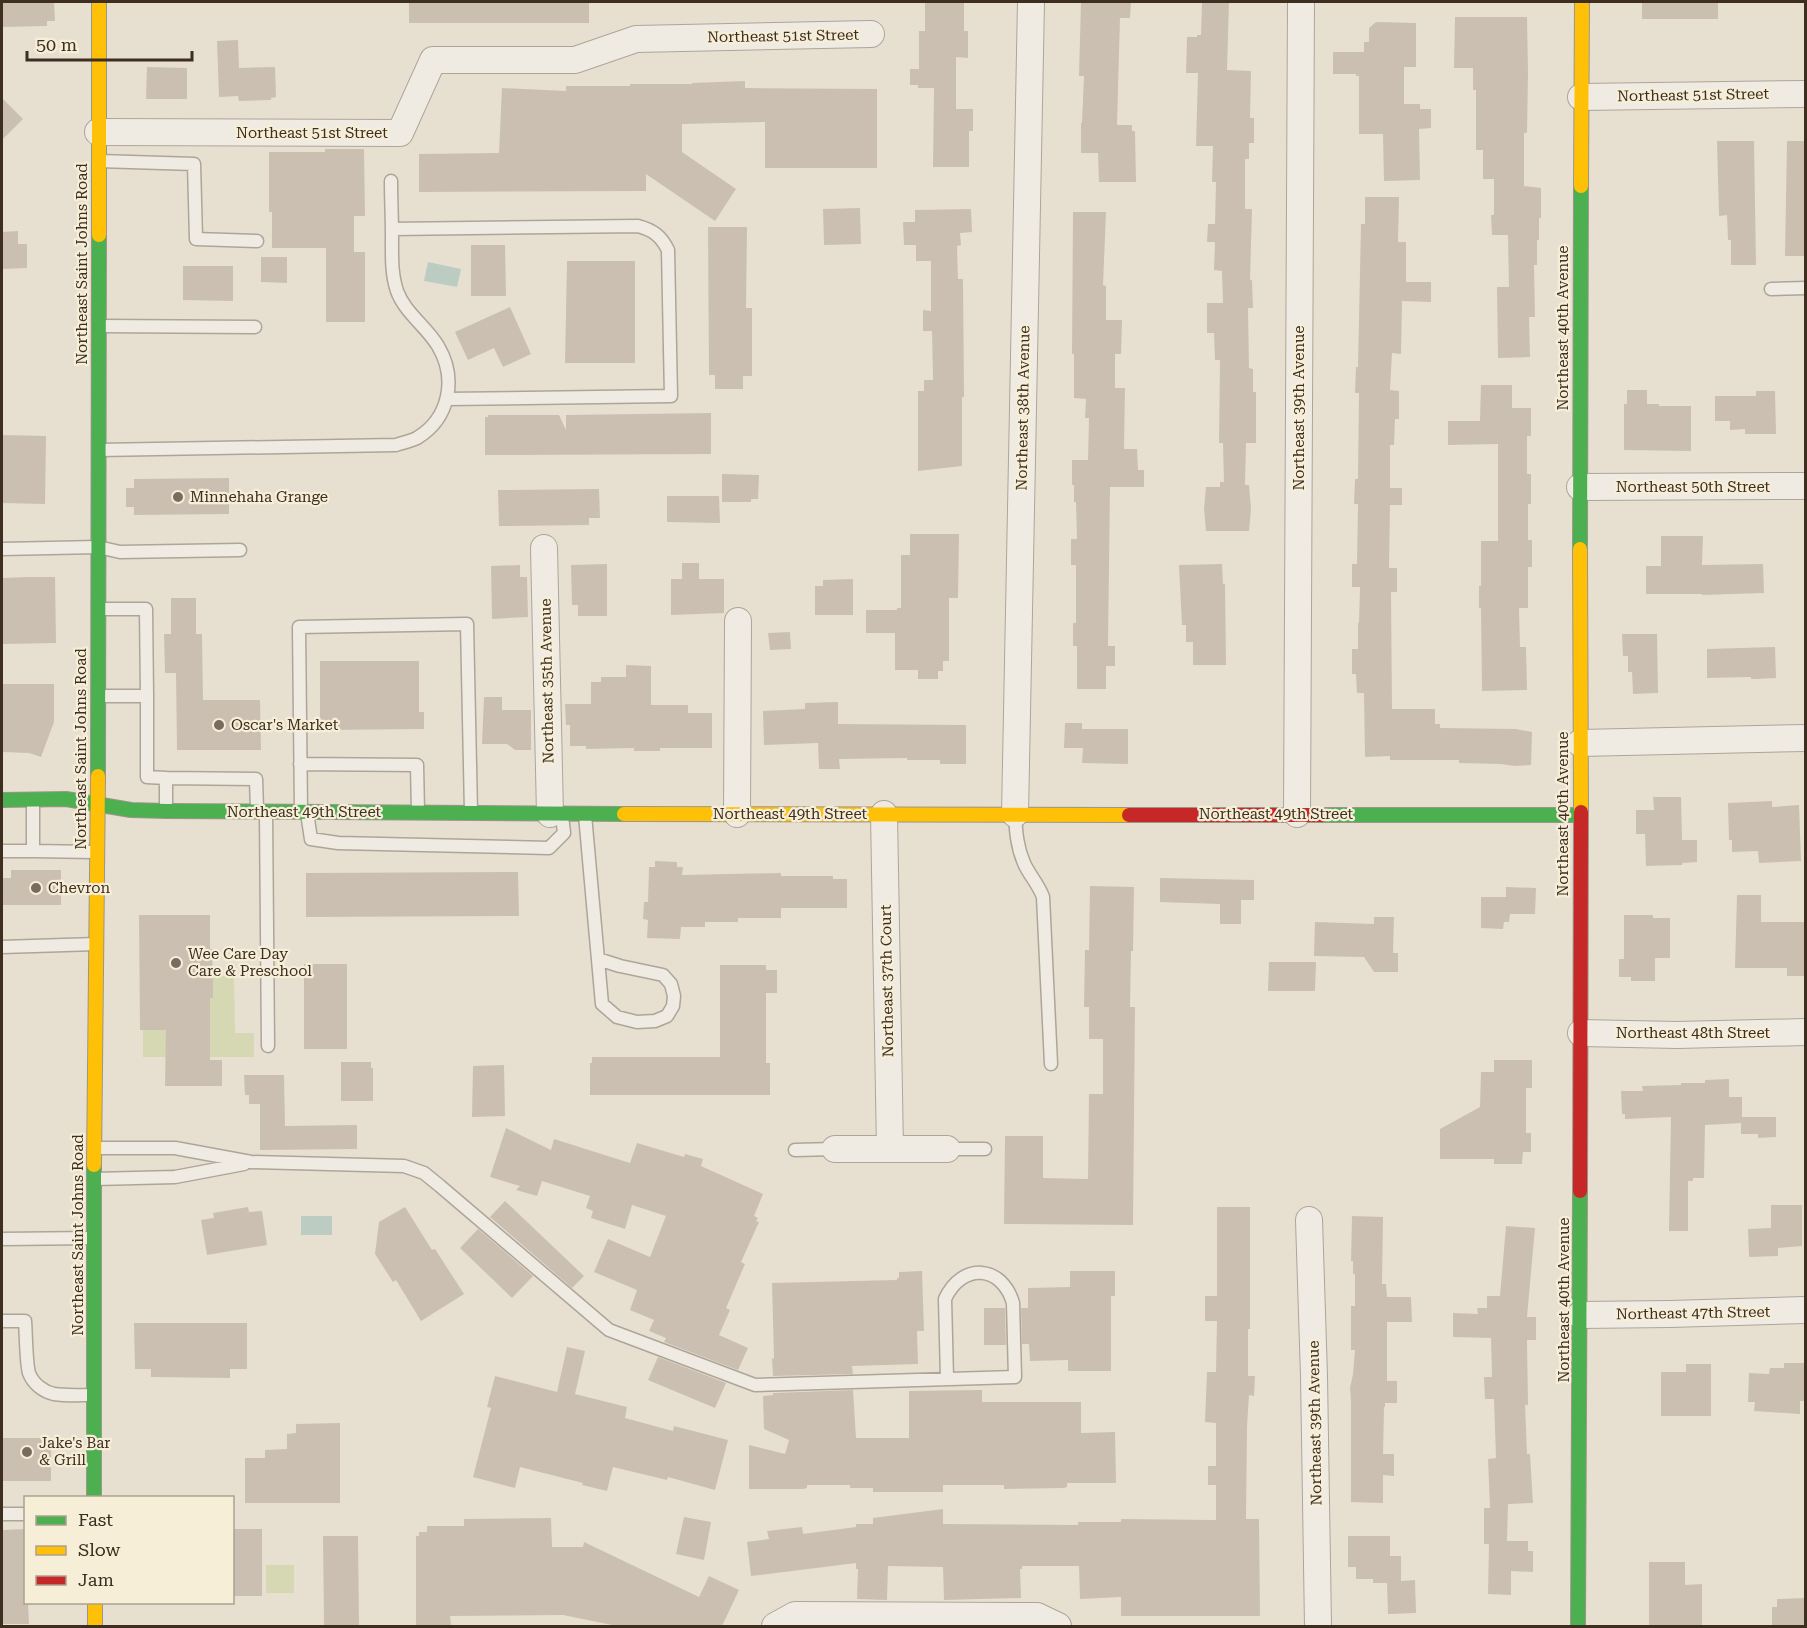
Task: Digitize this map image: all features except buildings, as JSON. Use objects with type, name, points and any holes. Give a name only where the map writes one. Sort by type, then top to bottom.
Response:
[{"type":"street","name":"Northeast Saint Johns Road","points":[[94,1496],[94,1148],[98,852],[99,2]]},
{"type":"street","name":"Northeast 38th Avenue","points":[[1015,814],[1031,2]]},
{"type":"street","name":"Northeast 39th Avenue","points":[[1297,814],[1301,2]]},
{"type":"street","name":"Northeast 40th Avenue","points":[[1578,1626],[1581,1034],[1579,815],[1581,2]]},
{"type":"street","name":"Northeast 51st Street","points":[[98,132],[400,133],[433,60],[575,60],[636,39],[871,34]]},
{"type":"street","name":"Northeast 51st Street","points":[[1581,97],[1806,93]]},
{"type":"street","name":"Northeast 50th Street","points":[[1580,487],[1806,486]]},
{"type":"street","name":"Northeast 35th Avenue","points":[[544,548],[556,814]]},
{"type":"street","points":[[737,814],[738,621]]},
{"type":"street","points":[[1580,743],[1806,738]]},
{"type":"street","name":"Northeast 49th Street","points":[[2,800],[66,799],[131,810],[166,811],[556,814],[1579,815]]},
{"type":"street","name":"Northeast 37th Court","points":[[884,814],[890,1149]]},
{"type":"street","name":"Northeast 48th Street","points":[[1581,1034],[1677,1035],[1806,1032]]},
{"type":"street","points":[[835,1149],[947,1149]]},
{"type":"street","name":"Northeast 39th Avenue","points":[[1309,1220],[1318,1626]]},
{"type":"street","name":"Northeast 47th Street","points":[[1580,1315],[1806,1310]]},
{"type":"street","points":[[95,1604],[95,1626]]},
{"type":"street","points":[[775,1626],[795,1615],[1037,1616],[1058,1626]]},
{"type":"lane","points":[[98,161],[195,164],[195,239],[257,241]]},
{"type":"lane","points":[[98,450],[396,446],[416,439],[433,425],[445,407],[450,386],[447,364],[438,345],[408,311],[397,292],[392,271],[391,181]]},
{"type":"lane","points":[[392,229],[638,226],[648,228],[657,234],[664,241],[668,250],[671,396],[447,399]]},
{"type":"lane","points":[[1771,289],[1806,288]]},
{"type":"lane","points":[[98,326],[255,327]]},
{"type":"lane","points":[[2,549],[98,547],[120,552],[240,550]]},
{"type":"lane","points":[[98,609],[146,609],[147,777],[256,779],[262,811],[268,1046]]},
{"type":"lane","points":[[471,813],[468,624],[299,627],[300,764],[304,812],[311,839],[338,843],[549,848],[564,833],[556,814]]},
{"type":"lane","points":[[98,696],[147,696]]},
{"type":"lane","points":[[300,764],[417,765],[418,812]]},
{"type":"lane","points":[[166,778],[166,811]]},
{"type":"lane","points":[[33,799],[33,851]]},
{"type":"lane","points":[[585,814],[602,1004],[617,1017],[637,1022],[655,1021],[667,1016],[673,1006],[674,996],[671,984],[663,975],[598,959]]},
{"type":"lane","points":[[1015,814],[1017,845],[1024,866],[1038,885],[1043,897],[1051,1064]]},
{"type":"lane","points":[[2,851],[98,852]]},
{"type":"lane","points":[[2,947],[96,944]]},
{"type":"lane","points":[[94,1148],[175,1148],[251,1162],[404,1166],[423,1173],[440,1186],[609,1330],[755,1385],[1015,1377],[1013,1303],[1010,1292],[1003,1282],[993,1275],[981,1272],[969,1274],[950,1288],[945,1299],[947,1379]]},
{"type":"lane","points":[[795,1150],[835,1149]]},
{"type":"lane","points":[[947,1149],[985,1149]]},
{"type":"lane","points":[[94,1179],[175,1177],[251,1162]]},
{"type":"lane","points":[[2,1239],[94,1238]]},
{"type":"lane","points":[[2,1321],[25,1320],[29,1373],[34,1382],[52,1394],[94,1395]]},
{"type":"lane","points":[[2,1514],[24,1514]]},
{"type":"green space","points":[[213,976],[234,976],[235,1033],[254,1033],[254,1057],[143,1057],[143,1030],[210,1030]]},
{"type":"green space","points":[[266,1565],[294,1565],[294,1593],[266,1593]]},
{"type":"shaded area","points":[[428,262],[461,269],[457,287],[424,281]]},
{"type":"shaded area","points":[[301,1216],[332,1216],[332,1235],[301,1235]]},
{"type":"traffic: fast","points":[[1580,549],[1581,186]]},
{"type":"traffic: fast","points":[[98,776],[99,235]]},
{"type":"traffic: fast","points":[[2,800],[66,799],[131,810],[166,811],[624,814]]},
{"type":"traffic: fast","points":[[1322,815],[1579,815]]},
{"type":"traffic: fast","points":[[94,1165],[94,1496]]},
{"type":"traffic: fast","points":[[1578,1626],[1580,1191]]},
{"type":"traffic: slow","points":[[99,2],[99,235]]},
{"type":"traffic: slow","points":[[1581,186],[1582,2]]},
{"type":"traffic: slow","points":[[1580,549],[1581,812]]},
{"type":"traffic: slow","points":[[94,1165],[98,776]]},
{"type":"traffic: slow","points":[[624,814],[1129,815]]},
{"type":"traffic: slow","points":[[95,1604],[95,1626]]},
{"type":"traffic: jam","points":[[1580,1191],[1581,812]]},
{"type":"traffic: jam","points":[[1129,815],[1322,815]]},
{"type":"place","name":"Minnehaha Grange","points":[[178,497]]},
{"type":"place","name":"Oscar's Market","points":[[219,725]]},
{"type":"place","name":"Chevron","points":[[36,888]]},
{"type":"place","name":"Wee Care Day Care & Preschool","points":[[176,963]]},
{"type":"place","name":"Jake's Bar & Grill","points":[[27,1452]]}]
